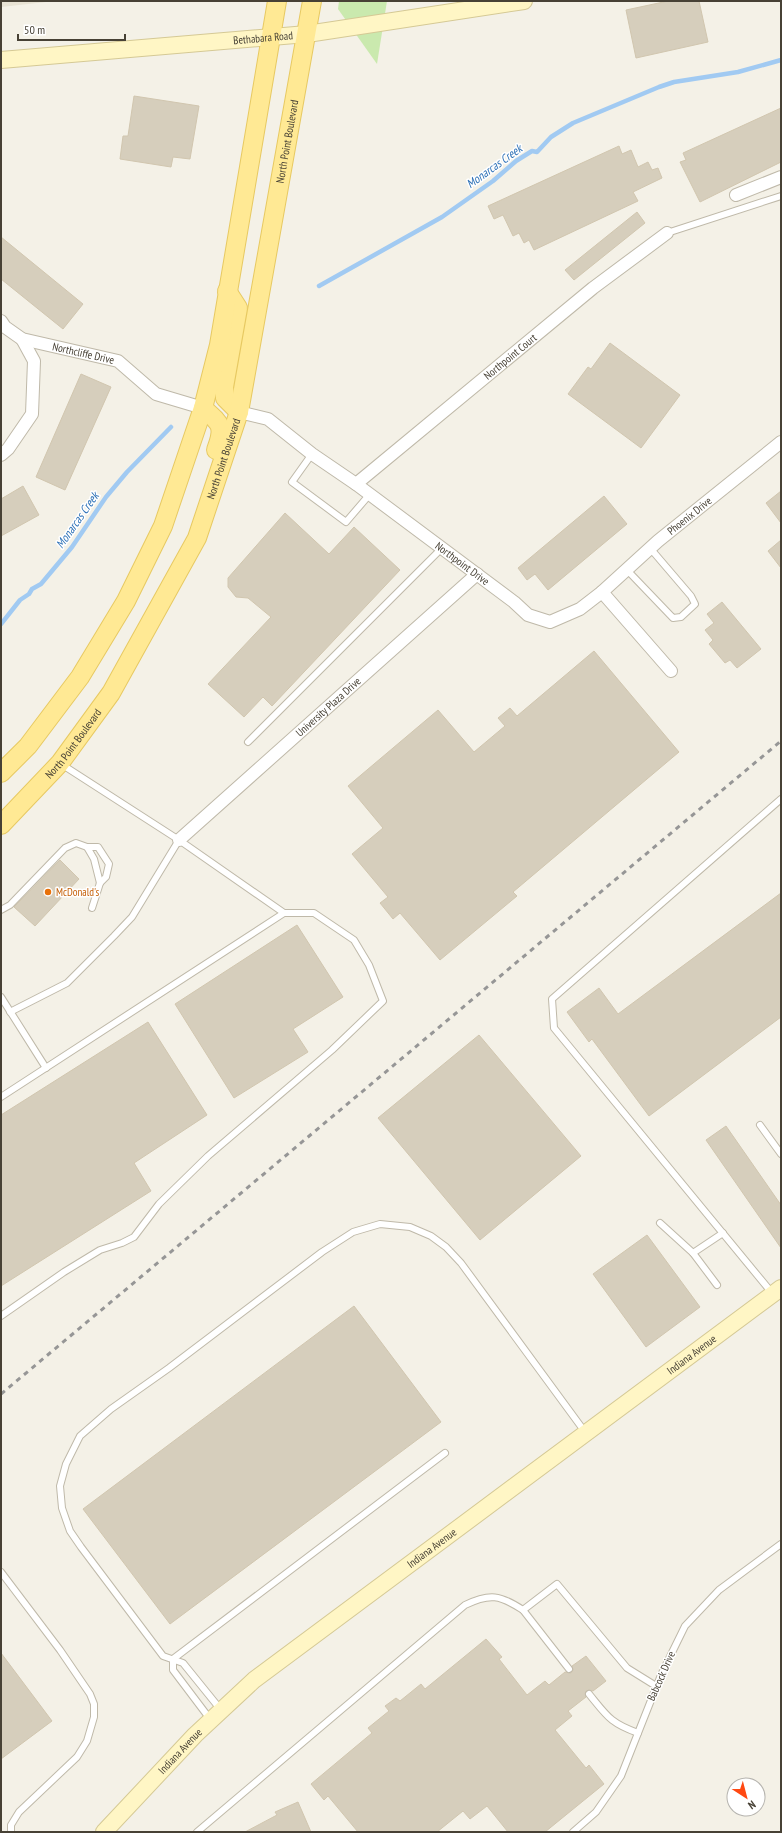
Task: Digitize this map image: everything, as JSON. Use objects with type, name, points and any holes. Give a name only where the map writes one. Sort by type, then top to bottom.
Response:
[{"type":"main road","points":[[1,773],[28,746],[80,677],[126,602],[163,526],[203,408],[219,345],[227,291],[278,1]]},
{"type":"main road","name":"North Point Boulevard","points":[[1,825],[60,763],[111,693],[189,555],[197,538],[239,412],[312,1]]},
{"type":"main road","name":"Bethabara Road","points":[[1,60],[306,34],[524,1]]},
{"type":"main road","points":[[227,291],[238,308],[224,387],[224,398],[239,412]]},
{"type":"main road","points":[[189,555],[186,539],[222,431],[218,422],[203,408]]},
{"type":"main road","name":"Indiana Avenue","points":[[104,1832],[195,1735],[254,1680],[777,1291]]},
{"type":"street","points":[[736,195],[781,177]]},
{"type":"street","name":"Northpoint Court","points":[[356,484],[593,288],[667,233]]},
{"type":"street","name":"Northcliffe Drive","points":[[1,321],[5,327],[22,339],[118,361],[156,394],[203,408]]},
{"type":"street","name":"Northcliffe Drive","points":[[1,455],[8,449],[32,414],[34,361],[22,339]]},
{"type":"street","name":"Northpoint Drive","points":[[239,412],[268,419],[312,454],[370,494],[477,574],[514,602],[528,615],[550,622],[580,609],[602,592]]},
{"type":"street","name":"Phoenix Drive","points":[[602,592],[650,548],[781,442]]},
{"type":"street","name":"University Plaza Drive","points":[[179,840],[477,574]]},
{"type":"street","points":[[602,592],[671,671]]},
{"type":"lane","points":[[667,233],[781,196]]},
{"type":"lane","points":[[312,454],[292,482],[346,522],[370,494]]},
{"type":"lane","points":[[248,742],[442,548]]},
{"type":"lane","points":[[627,570],[673,618],[682,617],[695,604],[691,596],[650,548]]},
{"type":"lane","points":[[60,763],[179,840],[284,913]]},
{"type":"lane","points":[[777,1291],[723,1233],[554,1028],[552,999],[781,799]]},
{"type":"lane","points":[[10,1012],[67,983],[132,918],[179,840]]},
{"type":"lane","points":[[1,910],[10,905],[65,848],[76,843],[87,848],[98,847],[109,864],[106,877],[100,883],[92,908]]},
{"type":"lane","points":[[87,848],[94,859],[100,883]]},
{"type":"lane","points":[[1,1097],[284,913],[314,913],[354,940],[369,965],[383,1001],[332,1050],[208,1156],[160,1204],[134,1237],[122,1243],[100,1250],[64,1272],[1,1316]]},
{"type":"lane","points":[[1,997],[46,1068]]},
{"type":"lane","points":[[760,1125],[781,1154]]},
{"type":"lane","points":[[660,1223],[693,1253],[717,1285]]},
{"type":"lane","points":[[216,1715],[183,1663],[163,1656],[81,1547],[70,1531],[62,1508],[60,1486],[66,1464],[80,1436],[111,1409],[169,1368],[322,1252],[353,1232],[380,1224],[410,1227],[431,1236],[446,1247],[461,1263],[586,1433]]},
{"type":"lane","points":[[693,1253],[723,1233]]},
{"type":"lane","points":[[173,1659],[445,1453]]},
{"type":"lane","name":"Babcock Drive","points":[[572,1832],[596,1812],[621,1776],[656,1686],[685,1626],[719,1590],[781,1544]]},
{"type":"lane","points":[[1,1572],[60,1650],[90,1694],[94,1704],[94,1717],[87,1741],[77,1757],[19,1812],[11,1825],[10,1832]]},
{"type":"lane","points":[[523,1610],[557,1584],[627,1668],[656,1686]]},
{"type":"lane","points":[[197,1832],[465,1605],[480,1598],[494,1597],[509,1601],[523,1610],[569,1669]]},
{"type":"lane","points":[[173,1659],[173,1670],[216,1715]]},
{"type":"lane","points":[[589,1694],[612,1721],[638,1733]]},
{"type":"shaded area","points":[[1,1],[55,1],[1,7]]},
{"type":"green space","points":[[339,1],[387,1],[377,64],[338,9]]},
{"type":"building","points":[[668,1],[699,1],[708,42],[636,58],[626,10]]},
{"type":"building","points":[[134,96],[199,106],[190,159],[173,157],[171,167],[120,159],[123,136],[128,136]]},
{"type":"building","points":[[781,108],[781,162],[700,202],[680,162],[686,160],[683,153]]},
{"type":"building","points":[[619,146],[622,154],[631,150],[638,167],[648,162],[652,170],[658,168],[662,178],[633,192],[638,201],[534,250],[529,240],[524,243],[519,233],[513,236],[503,215],[494,219],[488,206]]},
{"type":"building","points":[[637,212],[645,223],[574,280],[565,270]]},
{"type":"building","points":[[1,237],[83,304],[63,329],[1,279]]},
{"type":"building","points":[[610,343],[680,395],[641,448],[568,394],[588,367],[591,369]]},
{"type":"building","points":[[81,374],[111,387],[65,490],[36,477]]},
{"type":"building","points":[[23,486],[39,515],[1,536],[1,499]]},
{"type":"building","points":[[781,491],[781,523],[766,503]]},
{"type":"building","points":[[604,496],[627,524],[548,590],[535,574],[527,580],[518,568]]},
{"type":"building","points":[[285,513],[329,554],[354,527],[400,570],[272,706],[263,697],[244,717],[208,684],[271,617],[248,598],[236,597],[228,587],[228,578]]},
{"type":"building","points":[[781,540],[781,568],[768,551]]},
{"type":"building","points":[[722,602],[761,649],[737,668],[730,660],[725,663],[709,644],[713,640],[705,630],[714,623],[707,614]]},
{"type":"building","points":[[594,651],[679,752],[513,892],[517,896],[440,960],[400,913],[393,919],[380,903],[388,897],[352,854],[383,828],[348,786],[438,710],[474,752],[505,726],[498,718],[510,708],[517,716]]},
{"type":"building","points":[[60,860],[79,879],[35,926],[14,907]]},
{"type":"building","points":[[781,893],[781,1017],[649,1116],[592,1039],[589,1042],[567,1012],[599,988],[618,1014]]},
{"type":"building","points":[[297,925],[343,997],[293,1029],[308,1052],[234,1098],[175,1004]]},
{"type":"building","points":[[148,1022],[207,1115],[134,1163],[151,1191],[1,1286],[1,1115]]},
{"type":"building","points":[[479,1035],[581,1156],[480,1240],[378,1118]]},
{"type":"building","points":[[726,1126],[781,1205],[781,1248],[706,1140]]},
{"type":"building","points":[[647,1235],[700,1307],[646,1347],[593,1274]]},
{"type":"building","points":[[354,1306],[441,1422],[170,1624],[83,1509]]},
{"type":"building","points":[[486,1639],[502,1657],[499,1659],[527,1695],[545,1681],[549,1685],[565,1672],[571,1673],[573,1670],[572,1666],[586,1656],[606,1681],[593,1691],[586,1691],[586,1697],[568,1711],[572,1716],[555,1730],[586,1768],[589,1765],[604,1784],[545,1832],[508,1832],[487,1806],[470,1819],[463,1811],[437,1832],[358,1832],[328,1796],[324,1800],[311,1784],[372,1733],[368,1728],[389,1711],[385,1706],[396,1698],[400,1701],[421,1684],[425,1689]]},
{"type":"building","points":[[1,1653],[52,1721],[1,1759]]},
{"type":"building","points":[[298,1802],[311,1832],[245,1832],[277,1815],[275,1812]]},
{"type":"waterway","name":"Monarcas Creek","points":[[319,286],[442,217],[493,181],[516,161],[532,151],[537,152],[551,137],[573,123],[674,82],[738,72],[781,60]]},
{"type":"waterway","name":"Monarcas Creek","points":[[1,624],[20,600],[29,594],[32,589],[41,584],[72,547],[106,497],[127,472],[171,427]]},
{"type":"railway","points":[[1,1394],[781,741]]},
{"type":"place","name":"McDonald's","points":[[48,892]]}]
